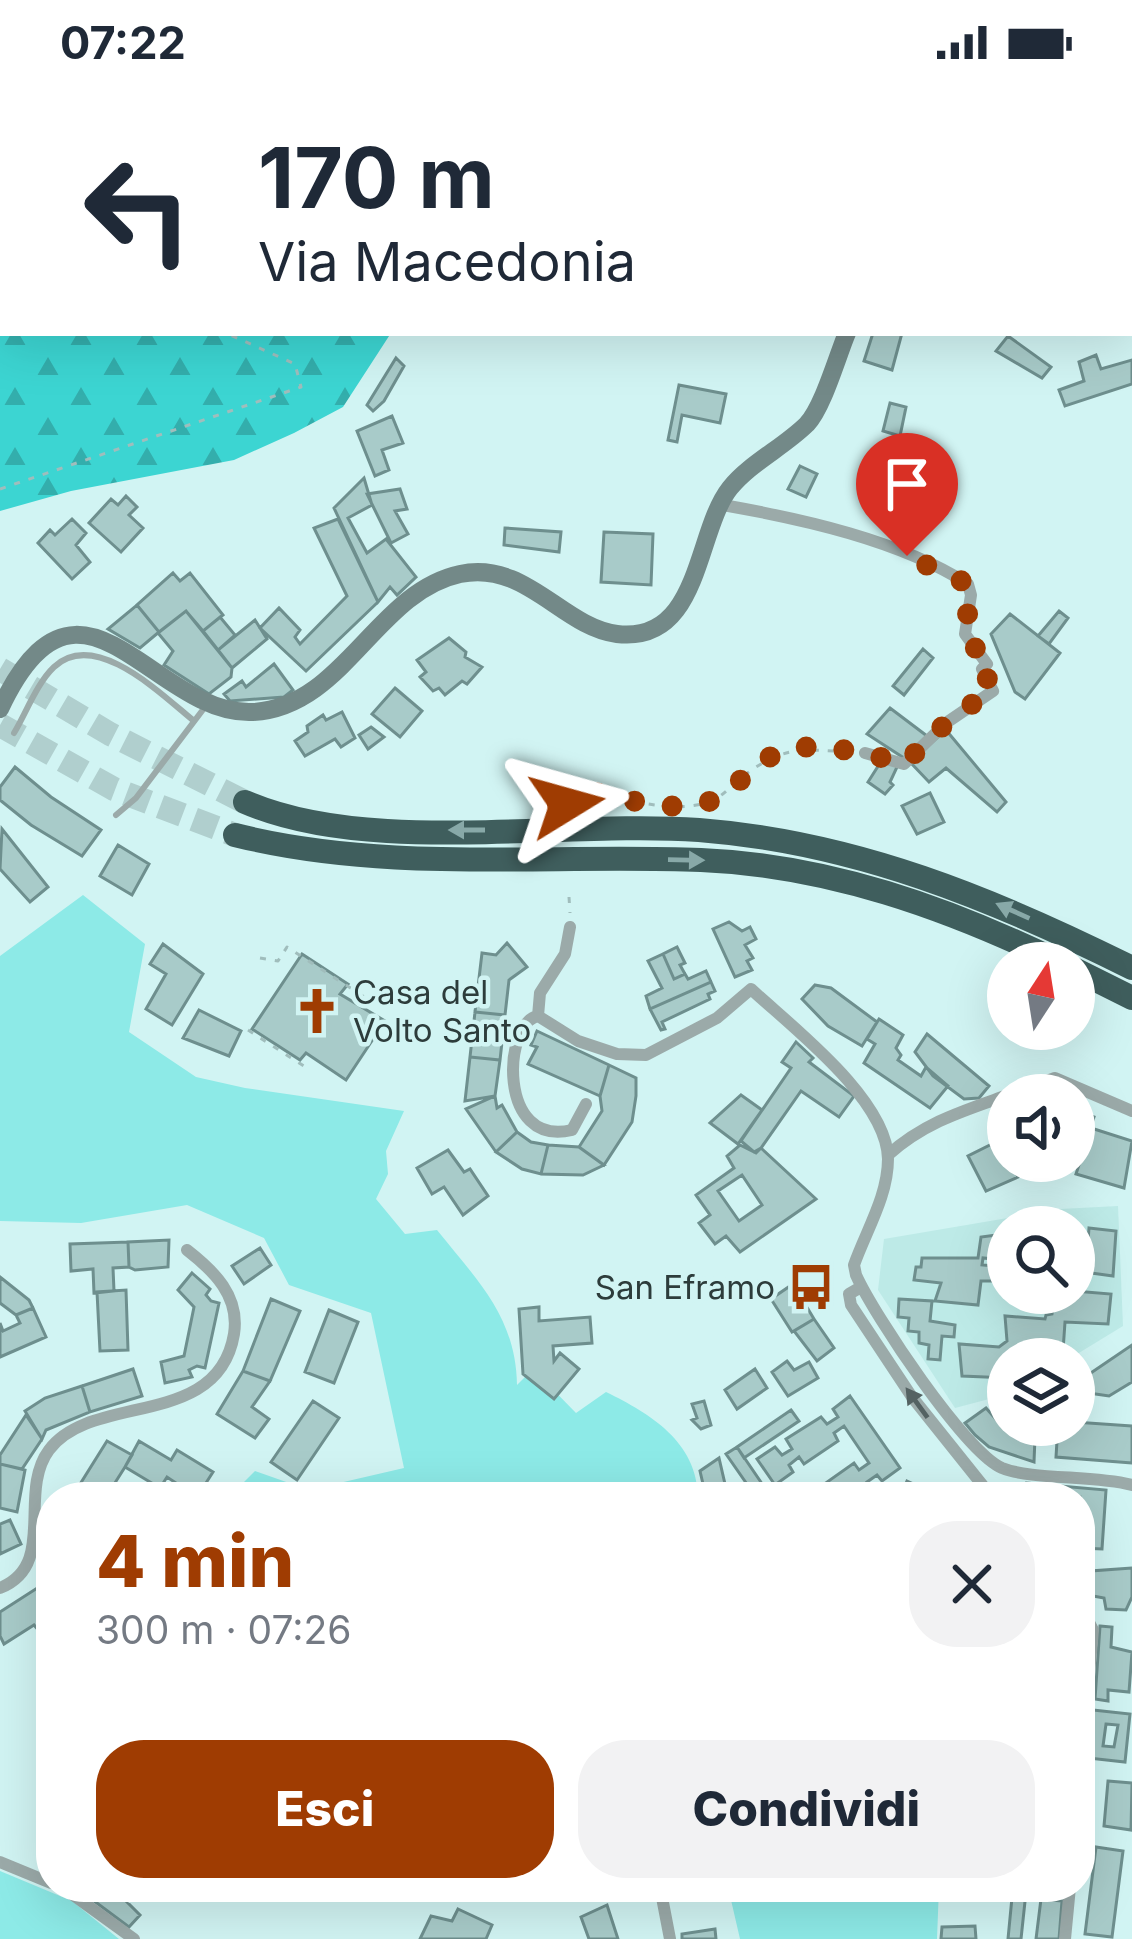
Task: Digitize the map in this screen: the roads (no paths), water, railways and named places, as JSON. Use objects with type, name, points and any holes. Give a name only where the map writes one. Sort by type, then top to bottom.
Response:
[{"type":"highway","points":[[245,802],[292,819],[360,828],[699,830],[799,842],[956,887],[1125,965]]},
{"type":"highway","points":[[235,836],[295,850],[361,857],[704,860],[803,872],[929,906],[1012,942]]},
{"type":"street","points":[[2,705],[32,655],[71,637],[115,645],[208,704],[250,712],[300,699],[426,587],[465,573],[494,574],[528,586],[603,631],[638,633],[658,625],[684,600],[729,489],[811,421],[846,336]]},
{"type":"street","points":[[723,505],[789,516],[864,540],[949,572],[968,584],[965,634],[987,664],[982,669],[993,691],[946,723],[904,764],[865,753]]},
{"type":"street","points":[[538,1016],[540,993],[565,954],[570,927]]},
{"type":"street","points":[[538,1016],[578,1041],[617,1054],[646,1055],[717,1018],[751,989],[853,1082],[888,1155],[884,1193],[854,1265],[861,1287],[955,1426],[983,1456],[1006,1469],[1132,1485]]},
{"type":"street","points":[[538,1016],[524,1022],[519,1039],[513,1087],[525,1118],[535,1128],[565,1133],[572,1130],[586,1104]]},
{"type":"street","points":[[1095,1095],[1132,1111]]},
{"type":"street","points":[[888,1155],[913,1133],[987,1102]]},
{"type":"street","points":[[0,1588],[21,1576],[31,1559],[35,1478],[57,1441],[81,1427],[188,1394],[209,1379],[225,1358],[234,1330],[231,1301],[217,1276],[187,1250]]},
{"type":"street","points":[[861,1287],[849,1294],[851,1305],[912,1397],[980,1482]]},
{"type":"street","points":[[0,1862],[36,1876]]},
{"type":"street","points":[[83,1902],[134,1939]]},
{"type":"street","points":[[663,1902],[670,1939]]},
{"type":"street","points":[[1065,1939],[1069,1902]]},
{"type":"lane","points":[[14,733],[54,667],[76,655],[112,660],[194,721]]},
{"type":"lane","points":[[116,815],[136,797],[208,704]]},
{"type":"tunnel","points":[[0,669],[110,734],[245,802]]},
{"type":"tunnel","points":[[0,725],[114,789],[235,835]]},
{"type":"place","name":"Casa del Volto Santo","points":[[317,1011]]},
{"type":"place","name":"San Eframo","points":[[811,1287]]}]
